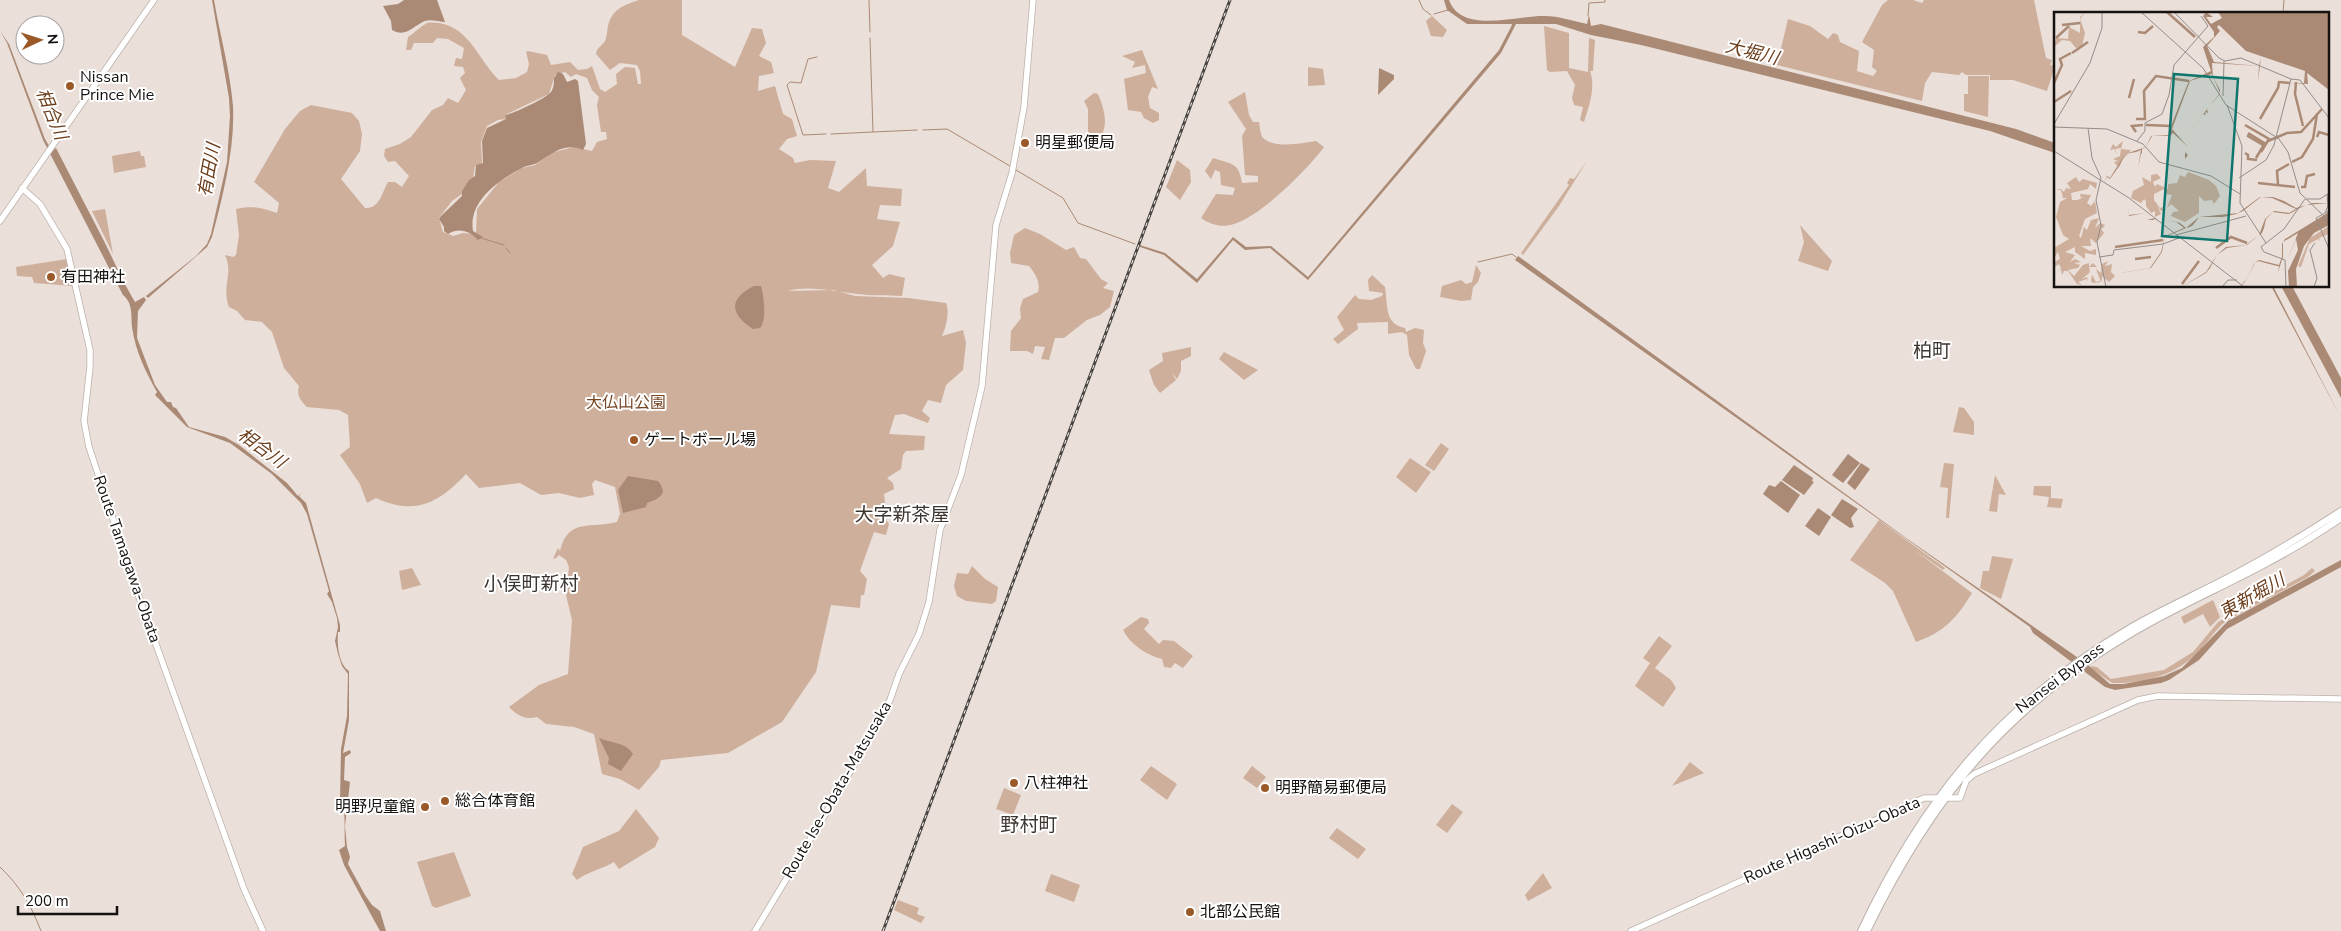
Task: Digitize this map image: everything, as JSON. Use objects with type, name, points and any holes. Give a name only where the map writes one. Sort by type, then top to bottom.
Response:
[{"type":"highway","name":"Nansei Bypass","points":[[1860,931],[1899,856],[1939,799],[2004,728],[2045,692],[2084,660],[2132,627],[2294,542],[2341,511]]},
{"type":"highway","name":"Nansei Bypass","points":[[2084,660],[2134,631],[2280,557],[2341,518]]},
{"type":"highway","name":"Nansei Bypass","points":[[1867,931],[1908,852],[1939,799]]},
{"type":"main road","points":[[0,221],[154,0]]},
{"type":"main road","name":"Route Ise-Obata-Matsusaka","points":[[755,931],[841,788],[890,700],[899,674],[919,634],[929,602],[940,530],[960,475],[982,386],[996,225],[1012,173],[1024,107],[1032,0]]},
{"type":"main road","name":"Route Tamagawa-Obata","points":[[22,188],[40,204],[67,249],[90,350],[84,421],[89,448],[139,597],[244,889],[263,931]]},
{"type":"main road","name":"Route Higashi-Oizu-Obata","points":[[1631,931],[1922,799],[1960,798],[1966,781],[1974,774],[2130,703],[2148,697],[2341,699]]},
{"type":"green space","name":"大仏山公園","points":[[639,0],[682,0],[682,35],[735,67],[752,28],[762,29],[766,43],[759,56],[771,62],[774,73],[759,76],[758,91],[775,86],[783,114],[792,119],[797,136],[787,139],[779,149],[793,158],[795,163],[810,160],[836,161],[828,188],[839,192],[866,168],[867,186],[902,189],[901,206],[880,205],[877,219],[900,222],[893,246],[872,265],[883,278],[889,274],[905,278],[902,296],[839,292],[855,296],[908,298],[946,303],[948,315],[942,336],[963,330],[966,343],[963,370],[946,385],[941,403],[928,400],[922,411],[930,418],[928,423],[904,414],[895,415],[889,434],[925,436],[924,450],[906,451],[903,455],[901,469],[887,478],[893,483],[894,489],[884,494],[885,503],[889,508],[886,520],[889,524],[886,535],[874,532],[860,571],[867,579],[864,595],[861,595],[860,608],[831,605],[816,672],[782,722],[728,753],[661,760],[659,767],[639,790],[620,779],[602,774],[594,734],[574,727],[546,724],[537,717],[529,718],[515,713],[509,707],[539,685],[568,674],[572,620],[566,595],[569,567],[566,560],[559,555],[553,559],[558,548],[560,551],[569,533],[575,529],[582,526],[617,522],[620,514],[615,487],[595,480],[592,484],[594,495],[580,498],[559,493],[541,495],[520,483],[479,488],[466,474],[446,493],[426,504],[403,506],[376,498],[367,503],[360,484],[340,455],[350,447],[348,415],[339,410],[307,407],[299,395],[299,386],[284,368],[272,332],[262,322],[245,320],[237,311],[229,307],[226,293],[228,268],[225,255],[233,257],[236,255],[239,235],[236,209],[247,207],[277,213],[279,203],[254,182],[285,129],[300,111],[311,105],[352,113],[359,121],[362,134],[360,151],[341,179],[365,208],[370,208],[377,203],[388,182],[395,182],[402,187],[409,176],[395,161],[388,162],[384,156],[385,149],[400,144],[411,137],[432,110],[443,105],[448,98],[458,103],[466,90],[460,78],[465,73],[463,67],[454,66],[456,58],[462,59],[464,48],[448,39],[437,38],[433,43],[414,43],[411,50],[406,50],[408,37],[424,25],[439,23],[459,31],[499,80],[516,78],[527,72],[529,64],[526,52],[528,51],[547,55],[551,65],[570,62],[578,70],[587,69],[592,66],[600,89],[605,92],[617,84],[616,74],[625,67],[635,68],[638,84],[641,84],[640,71],[637,65],[620,63],[610,70],[596,54],[598,48],[605,41],[612,15],[619,8]],"holes":[[[565,72],[571,77],[576,74],[587,78],[592,90],[599,97],[597,105],[601,132],[606,132],[607,139],[597,142],[592,151],[574,147],[554,152],[535,165],[522,168],[499,182],[477,209],[476,234],[463,233],[453,236],[443,232],[439,218],[452,201],[462,194],[469,180],[473,178],[475,166],[482,163],[481,142],[487,126],[498,120],[506,119],[505,115],[549,94],[555,75]],[[797,289],[828,290],[788,291]]]},
{"type":"green space","points":[[1888,0],[1913,0],[1922,3],[1924,0],[2034,0],[2046,58],[2052,60],[2050,65],[2054,66],[2047,91],[2013,80],[1990,80],[1990,75],[1966,75],[1962,72],[1959,75],[1932,72],[1925,83],[1922,101],[1777,65],[1788,19],[1810,26],[1828,39],[1833,33],[1838,35],[1840,42],[1859,51],[1857,71],[1873,76],[1877,71],[1872,67],[1874,50],[1862,42],[1882,5]]},
{"type":"green space","points":[[1432,16],[1447,30],[1443,37],[1431,36],[1426,21]]},
{"type":"green space","points":[[1544,26],[1569,33],[1569,68],[1588,72],[1589,38],[1595,40],[1593,71],[1590,71],[1592,90],[1584,122],[1580,120],[1583,107],[1574,105],[1572,98],[1575,85],[1567,71],[1550,72],[1547,70]]},
{"type":"green space","points":[[1142,50],[1158,89],[1152,87],[1148,97],[1150,108],[1159,113],[1159,120],[1153,123],[1144,118],[1141,112],[1128,110],[1124,79],[1146,73],[1145,65],[1132,68],[1135,62],[1122,56]]},
{"type":"green space","points":[[1308,67],[1323,69],[1325,85],[1308,86]]},
{"type":"green space","points":[[1968,76],[1989,76],[1988,117],[1964,111],[1964,94],[1968,94]]},
{"type":"green space","points":[[1245,92],[1249,115],[1253,122],[1259,122],[1263,138],[1281,144],[1316,141],[1324,147],[1295,180],[1257,212],[1234,224],[1217,225],[1201,218],[1216,194],[1233,195],[1235,188],[1221,185],[1220,172],[1215,170],[1211,179],[1205,171],[1213,158],[1236,167],[1241,176],[1242,183],[1258,182],[1258,176],[1245,175],[1242,136],[1246,129],[1228,102]]},
{"type":"green space","points":[[1094,93],[1098,94],[1105,119],[1103,131],[1096,143],[1088,139],[1088,109],[1084,101]]},
{"type":"green space","points":[[140,151],[141,156],[144,156],[146,167],[114,173],[112,156]]},
{"type":"green space","points":[[1177,160],[1190,170],[1191,182],[1180,200],[1166,187]]},
{"type":"green space","points":[[1587,161],[1559,206],[1523,255],[1521,253],[1569,185],[1567,183],[1570,178],[1574,179]]},
{"type":"green space","points":[[105,209],[113,254],[92,211]]},
{"type":"green space","points":[[1800,225],[1832,261],[1828,271],[1798,261],[1804,242]]},
{"type":"green space","points":[[1025,228],[1040,234],[1066,250],[1074,247],[1080,258],[1086,259],[1101,279],[1108,283],[1103,288],[1114,291],[1110,307],[1100,315],[1087,320],[1064,338],[1055,338],[1049,360],[1041,359],[1045,347],[1035,346],[1033,354],[1027,351],[1010,351],[1011,331],[1021,318],[1020,308],[1023,299],[1038,292],[1039,289],[1037,278],[1029,266],[1011,263],[1010,253],[1014,235]]},
{"type":"green space","points":[[67,259],[73,286],[34,283],[32,277],[17,276],[16,267]]},
{"type":"green space","points":[[1476,265],[1481,273],[1478,282],[1473,287],[1471,300],[1461,301],[1440,297],[1442,286],[1461,280],[1466,284],[1472,282]]},
{"type":"green space","points":[[1372,275],[1385,287],[1388,313],[1393,322],[1405,328],[1406,332],[1415,328],[1424,330],[1423,343],[1426,351],[1420,369],[1416,369],[1409,355],[1407,335],[1402,332],[1388,334],[1388,322],[1357,323],[1358,329],[1338,344],[1333,339],[1344,330],[1337,317],[1355,295],[1359,299],[1371,300],[1382,296],[1383,293],[1369,291],[1368,280]]},
{"type":"green space","points":[[1191,347],[1191,356],[1181,361],[1181,371],[1177,379],[1172,373],[1176,380],[1160,393],[1154,385],[1149,370],[1163,361],[1162,353]]},
{"type":"green space","points":[[1224,352],[1258,370],[1244,380],[1219,359]]},
{"type":"green space","points":[[1959,407],[1964,408],[1974,422],[1974,435],[1953,432]]},
{"type":"green space","points":[[1441,443],[1449,449],[1434,471],[1425,465]]},
{"type":"green space","points":[[1410,458],[1431,472],[1416,493],[1396,477]]},
{"type":"green space","points":[[1944,463],[1954,464],[1949,518],[1946,518],[1948,488],[1940,487]]},
{"type":"green space","points":[[1995,475],[2006,495],[1999,494],[1997,512],[1989,511]]},
{"type":"green space","points":[[2034,486],[2051,486],[2051,498],[2063,499],[2061,508],[2047,507],[2049,497],[2033,495]]},
{"type":"green space","points":[[1879,520],[1945,568],[1943,570],[1913,549],[1972,593],[1961,610],[1949,623],[1934,634],[1916,642],[1893,591],[1885,583],[1850,560]]},
{"type":"green space","points":[[1992,556],[2013,559],[2001,599],[1980,588],[1983,571],[1989,571]]},
{"type":"green space","points":[[972,566],[985,579],[998,587],[996,601],[992,604],[966,601],[957,596],[954,586],[957,573],[968,574]]},
{"type":"green space","points":[[412,568],[421,585],[402,590],[399,571]]},
{"type":"green space","points":[[2312,568],[2315,571],[2308,577],[2226,621],[2189,661],[2169,672],[2147,680],[2112,683],[2092,669],[2091,666],[2097,667],[2111,679],[2164,670],[2193,652],[2218,622],[2304,575]]},
{"type":"green space","points":[[2213,600],[2220,617],[2210,627],[2203,614],[2184,624],[2181,617]]},
{"type":"green space","points":[[1141,617],[1148,619],[1149,623],[1144,629],[1159,644],[1163,640],[1174,641],[1193,656],[1183,668],[1175,663],[1171,668],[1164,667],[1162,659],[1144,652],[1130,640],[1123,630]]},
{"type":"green space","points":[[1659,636],[1672,646],[1655,668],[1671,680],[1676,688],[1663,707],[1635,686],[1650,663],[1643,658]]},
{"type":"green space","points":[[1690,762],[1704,773],[1672,786]]},
{"type":"green space","points":[[1151,766],[1177,784],[1167,800],[1140,780]]},
{"type":"green space","points":[[1252,766],[1266,777],[1257,788],[1243,778]]},
{"type":"green space","points":[[1004,788],[1021,795],[1013,815],[996,809]]},
{"type":"green space","points":[[1452,804],[1463,812],[1447,833],[1436,825]]},
{"type":"green space","points":[[636,809],[659,838],[655,847],[619,869],[614,862],[577,880],[572,874],[583,847],[619,831]]},
{"type":"green space","points":[[1337,828],[1366,849],[1358,859],[1329,838]]},
{"type":"green space","points":[[454,852],[471,896],[436,908],[432,906],[417,862]]},
{"type":"green space","points":[[1543,873],[1552,888],[1528,901],[1525,895]]},
{"type":"green space","points":[[1051,874],[1080,885],[1074,902],[1045,891]]},
{"type":"green space","points":[[898,900],[919,908],[917,914],[925,917],[921,923],[894,910]]},
{"type":"shaded area","points":[[212,0],[214,0],[233,106],[232,139],[224,188],[212,237],[207,247],[148,298],[146,296],[196,256],[207,244],[211,234],[227,162],[230,116],[229,98]]},
{"type":"shaded area","points":[[404,0],[437,0],[445,22],[427,20],[405,32],[401,33],[392,30],[391,21],[383,6],[398,4]]},
{"type":"shaded area","points":[[1444,0],[1449,0],[1456,11],[1465,17],[1477,20],[1491,21],[1545,16],[1587,24],[1589,15],[1591,26],[1601,24],[2016,129],[2054,143],[2054,153],[1990,131],[1641,45],[1591,35],[1556,24],[1516,24],[1501,53],[1308,280],[1270,248],[1245,250],[1233,240],[1197,283],[1164,255],[1140,247],[1140,245],[1165,253],[1197,279],[1233,237],[1246,247],[1271,246],[1308,277],[1499,50],[1512,24],[1467,24],[1447,10]]},
{"type":"shaded area","points":[[0,31],[9,44],[15,65]]},
{"type":"shaded area","points":[[15,65],[17,65],[45,139],[52,151],[56,148],[135,302],[144,297],[146,300],[138,311],[137,338],[155,385],[167,402],[171,402],[173,407],[176,408],[189,427],[225,437],[239,445],[287,483],[298,496],[302,493],[299,496],[306,503],[340,625],[338,642],[340,658],[342,664],[349,671],[349,720],[343,753],[350,750],[351,753],[345,757],[344,780],[350,782],[345,826],[350,857],[348,864],[365,895],[372,905],[380,911],[386,931],[380,931],[344,865],[339,850],[345,846],[344,812],[342,802],[340,802],[341,749],[347,716],[348,674],[342,666],[338,654],[335,641],[338,627],[337,618],[332,602],[327,594],[329,591],[307,514],[301,503],[272,474],[230,443],[187,427],[155,395],[157,392],[138,353],[128,302],[43,140]]},
{"type":"shaded area","points":[[1379,68],[1394,75],[1394,79],[1378,95]]},
{"type":"shaded area","points":[[558,72],[563,74],[567,82],[575,79],[578,81],[586,144],[583,150],[570,147],[558,150],[537,163],[513,173],[495,185],[480,201],[475,210],[473,231],[483,237],[478,240],[468,232],[460,230],[448,234],[444,231],[444,227],[439,219],[462,196],[462,191],[469,180],[475,176],[476,165],[483,163],[482,141],[487,128],[506,119],[505,115],[547,96],[552,90],[554,78]]},
{"type":"shaded area","points":[[1518,256],[1906,538],[2087,664],[2110,684],[2124,684],[2164,676],[2182,668],[2228,621],[2341,560],[2341,567],[2227,629],[2199,660],[2169,680],[2115,690],[2105,687],[2033,633],[2030,627],[1515,260]]},
{"type":"shaded area","points":[[754,286],[761,286],[764,302],[764,320],[760,328],[753,329],[740,318],[735,306],[740,296]]},
{"type":"shaded area","points":[[2272,288],[2274,288],[2341,418]]},
{"type":"shaded area","points":[[2282,288],[2293,288],[2341,378],[2341,398]]},
{"type":"shaded area","points":[[1848,454],[1860,463],[1843,483],[1832,475]]},
{"type":"shaded area","points":[[1861,463],[1870,469],[1855,490],[1847,483]]},
{"type":"shaded area","points":[[1794,465],[1813,478],[1812,481],[1814,482],[1804,495],[1782,480]]},
{"type":"shaded area","points":[[628,476],[658,481],[663,489],[663,493],[659,498],[647,503],[646,507],[623,513],[618,490]]},
{"type":"shaded area","points":[[1781,481],[1800,495],[1788,513],[1763,494],[1769,485],[1775,487]]},
{"type":"shaded area","points":[[1842,499],[1858,509],[1851,518],[1854,527],[1850,528],[1831,515]]},
{"type":"shaded area","points":[[1818,508],[1831,517],[1819,536],[1805,526]]},
{"type":"shaded area","points":[[599,738],[622,745],[633,754],[621,771],[608,764],[609,758]]},
{"type":"waterway","points":[[869,0],[870,32]]},
{"type":"waterway","points":[[1419,0],[1423,9],[1431,15]]},
{"type":"waterway","points":[[1588,16],[1589,3],[1605,2],[1605,0]]},
{"type":"waterway","points":[[2283,12],[2284,0]]},
{"type":"waterway","points":[[1434,14],[1448,10]]},
{"type":"waterway","points":[[870,38],[873,132],[917,130]]},
{"type":"waterway","points":[[817,57],[808,59],[801,83],[790,82],[787,85],[803,135],[826,134]]},
{"type":"waterway","points":[[923,130],[947,129],[1010,166]]},
{"type":"waterway","points":[[831,134],[873,132]]},
{"type":"waterway","points":[[1016,170],[1063,198],[1078,223],[1135,244]]},
{"type":"waterway","points":[[481,238],[504,245]]},
{"type":"waterway","points":[[506,248],[510,253]]},
{"type":"waterway","points":[[1478,262],[1512,254],[1516,257]]},
{"type":"waterway","points":[[0,867],[24,896],[41,931]]},
{"type":"railway","points":[[883,931],[1230,0]]},
{"type":"place","name":"Nissan Prince Mie","points":[[70,86]]},
{"type":"place","name":"明星郵便局","points":[[1025,143]]},
{"type":"place","name":"有田神社","points":[[51,277]]},
{"type":"place","name":"ゲートボール場","points":[[634,440]]},
{"type":"place","name":"八柱神社","points":[[1014,783]]},
{"type":"place","name":"明野簡易郵便局","points":[[1265,788]]},
{"type":"place","name":"総合体育館","points":[[445,801]]},
{"type":"place","name":"明野児童館","points":[[425,807]]},
{"type":"place","name":"北部公民館","points":[[1190,912]]},
{"type":"district","name":"柏町","points":[[1932,351]]},
{"type":"district","name":"大字新茶屋","points":[[902,515]]},
{"type":"district","name":"小俣町新村","points":[[531,584]]},
{"type":"district","name":"野村町","points":[[1029,825]]},
{"type":"water label","name":"大堀川","points":[[1752,52]]},
{"type":"water label","name":"相合川","points":[[52,114]]},
{"type":"water label","name":"有田川","points":[[209,170]]},
{"type":"water label","name":"相合川","points":[[262,448]]},
{"type":"water label","name":"東新堀川","points":[[2252,596]]}]
